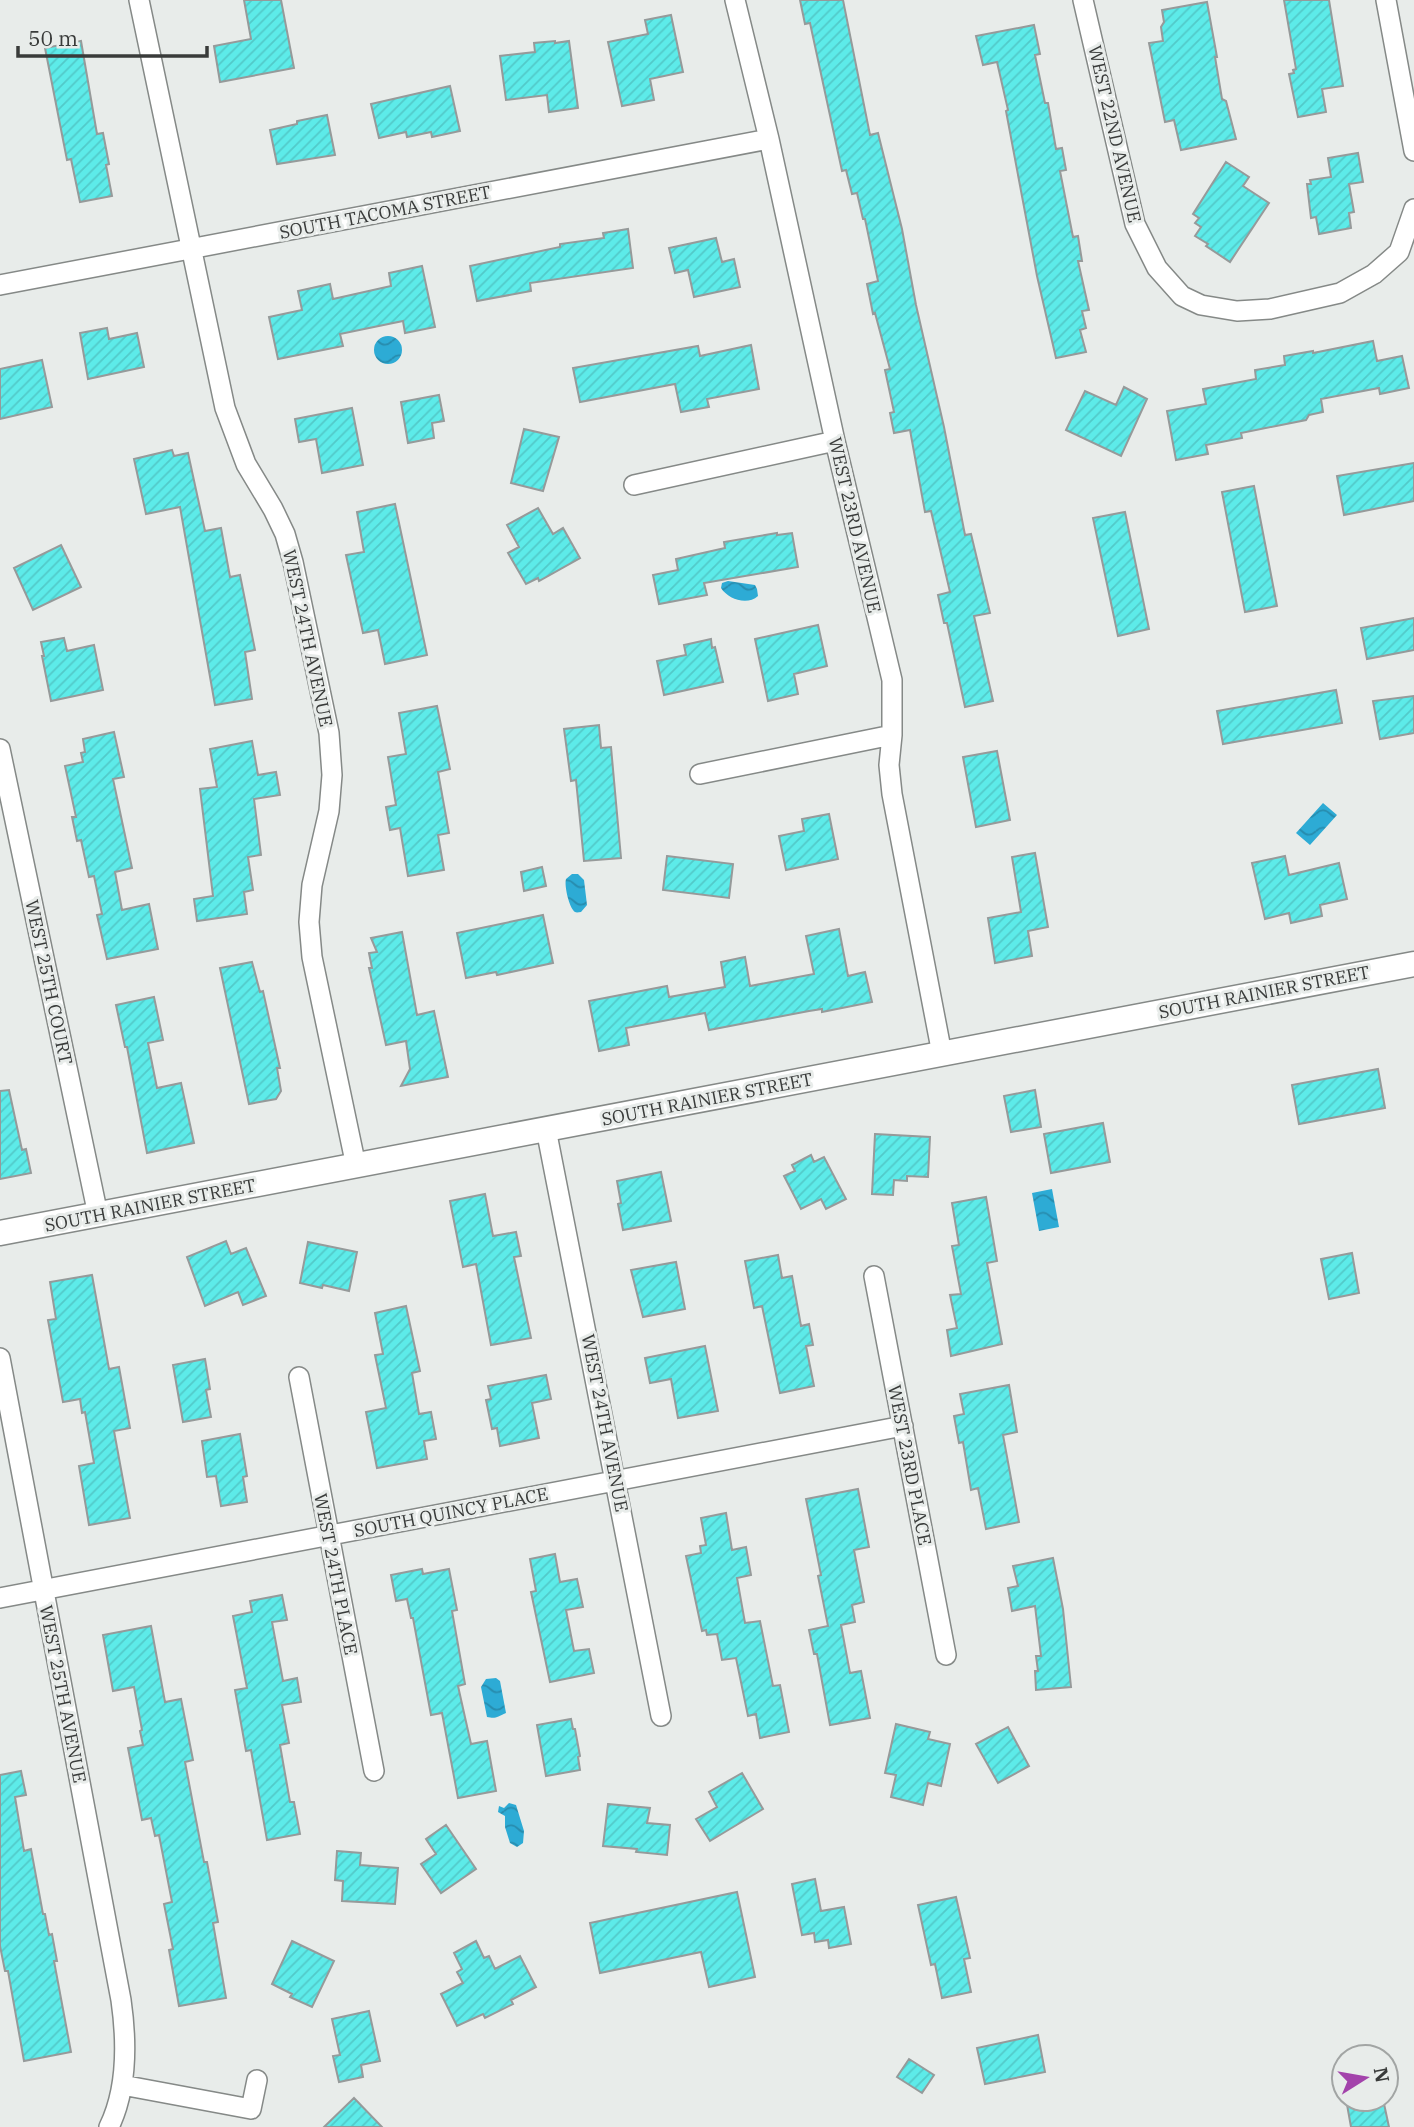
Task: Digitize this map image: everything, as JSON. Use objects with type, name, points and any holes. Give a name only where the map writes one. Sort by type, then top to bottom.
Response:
[{"type":"street","name":"WEST 24TH AVENUE","points":[[139,0],[225,408],[246,464],[285,534],[329,733],[332,775],[329,811],[312,885],[309,922],[312,957],[356,1166]]},
{"type":"street","name":"WEST 23RD AVENUE","points":[[735,0],[892,680],[889,765],[892,794],[942,1054]]},
{"type":"street","name":"WEST 22ND AVENUE","points":[[1083,0],[1135,224],[1157,268],[1182,296],[1201,305],[1237,311],[1270,309],[1340,293],[1374,274],[1399,252],[1414,209]]},
{"type":"street","points":[[1386,0],[1414,151]]},
{"type":"street","name":"SOUTH TACOMA STREET","points":[[0,285],[769,139]]},
{"type":"street","points":[[634,485],[835,441]]},
{"type":"street","points":[[700,774],[892,735]]},
{"type":"street","name":"WEST 25TH COURT","points":[[0,749],[98,1215]]},
{"type":"street","name":"SOUTH RAINIER STREET","points":[[0,1233],[1414,964]]},
{"type":"street","name":"WEST 24TH AVENUE","points":[[546,1129],[662,1716]]},
{"type":"street","name":"WEST 23RD PLACE","points":[[874,1276],[946,1655]]},
{"type":"street","name":"WEST 25TH AVENUE","points":[[0,1358],[121,2000],[125,2031],[122,2085],[115,2115],[109,2127]]},
{"type":"street","name":"WEST 24TH PLACE","points":[[299,1377],[374,1771]]},
{"type":"street","name":"SOUTH QUINCY PLACE","points":[[0,1598],[902,1426]]},
{"type":"street","points":[[122,2085],[251,2109],[257,2080]]},
{"type":"water","points":[[388,336],[398,340],[402,350],[398,360],[388,364],[378,360],[374,350],[378,340]]},
{"type":"water","points":[[728,581],[755,585],[758,596],[749,601],[733,598],[721,588],[722,583]]},
{"type":"water","points":[[1323,803],[1337,815],[1310,845],[1296,833]]},
{"type":"water","points":[[572,874],[578,874],[584,880],[587,905],[581,912],[573,910],[568,896],[566,879]]},
{"type":"water","points":[[1052,1189],[1059,1227],[1039,1231],[1032,1193]]},
{"type":"water","points":[[496,1678],[500,1681],[506,1713],[495,1718],[487,1717],[481,1687],[486,1679]]},
{"type":"water","points":[[509,1803],[516,1805],[524,1831],[523,1843],[517,1847],[510,1843],[505,1816],[498,1812],[499,1806],[504,1808]]},
{"type":"building","points":[[244,0],[281,0],[294,68],[220,82],[214,46],[251,39]]},
{"type":"building","points":[[800,0],[843,0],[870,135],[878,133],[902,229],[965,535],[971,534],[990,613],[974,616],[993,701],[965,707],[947,623],[944,623],[938,595],[950,592],[931,511],[925,512],[910,430],[894,433],[890,413],[894,412],[885,370],[890,369],[867,284],[878,281],[865,219],[857,193],[852,194],[846,170],[842,171],[810,23],[805,24]]},
{"type":"building","points":[[1284,0],[1329,0],[1343,86],[1322,89],[1326,112],[1298,117],[1289,74],[1296,69]]},
{"type":"building","points":[[1207,2],[1222,99],[1226,101],[1236,139],[1181,150],[1174,120],[1165,122],[1149,43],[1163,41],[1162,10]]},
{"type":"building","points":[[671,15],[683,72],[650,79],[654,100],[622,106],[608,42],[648,34],[645,20]]},
{"type":"building","points":[[1034,25],[1040,54],[1035,55],[1045,103],[1048,103],[1056,149],[1062,148],[1066,170],[1060,171],[1073,237],[1078,236],[1082,261],[1078,261],[1089,310],[1082,311],[1086,328],[1080,330],[1086,352],[1056,358],[1037,276],[997,62],[983,65],[976,36]]},
{"type":"building","points":[[81,41],[97,134],[103,133],[112,196],[80,202],[71,159],[67,160],[45,48]]},
{"type":"building","points":[[569,41],[578,108],[549,112],[547,95],[506,100],[500,56],[535,52],[534,43]]},
{"type":"building","points":[[450,86],[460,131],[432,137],[431,132],[407,137],[406,132],[379,138],[371,104]]},
{"type":"building","points":[[327,115],[335,155],[277,164],[270,130]]},
{"type":"building","points":[[1358,153],[1363,182],[1349,184],[1354,212],[1349,213],[1351,228],[1319,234],[1316,217],[1311,218],[1307,184],[1311,184],[1310,180],[1331,177],[1328,158]]},
{"type":"building","points":[[1226,162],[1249,177],[1243,186],[1269,203],[1230,262],[1195,236],[1201,227],[1195,223],[1199,218],[1193,214]]},
{"type":"building","points":[[628,229],[633,268],[530,283],[531,291],[477,301],[470,266],[560,247],[560,244],[604,238],[603,233]]},
{"type":"building","points":[[716,238],[722,262],[734,259],[740,287],[694,297],[688,270],[675,273],[669,248]]},
{"type":"building","points":[[422,266],[435,327],[405,333],[403,321],[340,334],[343,346],[278,359],[269,317],[302,310],[298,291],[330,284],[333,299],[391,286],[389,273]]},
{"type":"building","points":[[107,328],[109,339],[137,333],[144,367],[88,379],[80,333]]},
{"type":"building","points":[[1373,341],[1377,361],[1402,356],[1409,388],[1380,394],[1379,388],[1321,399],[1323,412],[1309,415],[1306,420],[1241,433],[1242,438],[1206,445],[1208,454],[1176,460],[1167,411],[1206,404],[1203,389],[1256,379],[1255,370],[1285,365],[1284,356]]},
{"type":"building","points":[[751,345],[759,389],[707,399],[709,407],[681,412],[675,384],[580,402],[573,368],[698,346],[700,356]]},
{"type":"building","points":[[42,360],[52,407],[0,419],[0,369]]},
{"type":"building","points":[[1124,387],[1147,399],[1121,456],[1066,430],[1085,391],[1116,405]]},
{"type":"building","points":[[439,395],[444,421],[432,423],[434,438],[408,443],[401,402]]},
{"type":"building","points":[[352,408],[363,465],[322,473],[316,439],[299,442],[295,419]]},
{"type":"building","points":[[524,429],[559,437],[543,491],[511,483]]},
{"type":"building","points":[[172,450],[174,456],[188,453],[205,531],[221,528],[230,577],[240,575],[255,650],[245,652],[252,699],[215,705],[180,507],[146,514],[134,459]]},
{"type":"building","points":[[1414,463],[1414,501],[1344,515],[1337,476]]},
{"type":"building","points":[[1254,486],[1277,606],[1245,612],[1222,492]]},
{"type":"building","points":[[395,504],[427,655],[385,664],[378,630],[363,633],[346,555],[364,552],[357,512]]},
{"type":"building","points":[[538,508],[553,534],[563,528],[580,558],[539,581],[538,578],[526,584],[508,553],[519,547],[507,525]]},
{"type":"building","points":[[1125,512],[1149,629],[1118,636],[1093,518]]},
{"type":"building","points":[[792,533],[798,567],[704,583],[707,595],[659,604],[653,575],[678,570],[676,559],[725,548],[724,542]]},
{"type":"building","points":[[61,545],[81,587],[33,610],[14,568]]},
{"type":"building","points":[[1414,618],[1414,650],[1367,659],[1361,628]]},
{"type":"building","points":[[818,625],[827,666],[794,674],[798,694],[768,701],[755,639]]},
{"type":"building","points":[[64,638],[67,651],[94,645],[103,690],[51,701],[41,642]]},
{"type":"building","points":[[711,639],[723,682],[664,695],[657,661],[686,655],[684,645]]},
{"type":"building","points":[[1336,690],[1342,723],[1223,744],[1217,711]]},
{"type":"building","points":[[1414,696],[1414,733],[1380,739],[1373,701]]},
{"type":"building","points":[[437,706],[450,769],[438,772],[449,833],[438,835],[444,870],[408,876],[400,828],[390,830],[386,807],[396,805],[388,757],[406,754],[399,713]]},
{"type":"building","points":[[599,725],[601,748],[611,747],[621,858],[584,861],[576,780],[571,781],[564,729]]},
{"type":"building","points":[[114,732],[124,777],[113,779],[132,868],[115,872],[122,910],[149,904],[158,949],[107,959],[97,915],[102,914],[94,876],[89,877],[81,840],[77,841],[72,817],[76,817],[65,766],[83,762],[83,739]]},
{"type":"building","points":[[252,741],[258,775],[276,772],[280,795],[254,799],[261,855],[248,857],[253,890],[244,892],[247,914],[197,921],[194,899],[213,896],[200,789],[217,787],[210,749]]},
{"type":"building","points":[[997,751],[1010,820],[976,827],[963,757]]},
{"type":"building","points":[[829,814],[838,859],[786,870],[779,836],[804,831],[802,819]]},
{"type":"building","points":[[1035,853],[1048,927],[1028,931],[1032,956],[995,963],[988,918],[1021,912],[1012,857]]},
{"type":"building","points":[[667,856],[733,864],[729,898],[663,890]]},
{"type":"building","points":[[1285,856],[1289,875],[1339,863],[1347,899],[1320,905],[1322,916],[1291,923],[1289,913],[1265,919],[1252,863]]},
{"type":"building","points":[[542,867],[546,886],[524,891],[521,872]]},
{"type":"building","points":[[543,915],[553,963],[497,975],[496,972],[466,978],[457,933]]},
{"type":"building","points":[[839,929],[848,976],[865,972],[872,1002],[709,1030],[705,1013],[626,1028],[629,1045],[599,1051],[589,1001],[667,986],[669,997],[725,987],[721,962],[745,957],[750,986],[814,974],[806,936]]},
{"type":"building","points":[[402,932],[417,1015],[434,1011],[448,1077],[401,1086],[410,1069],[406,1041],[386,1045],[369,968],[372,968],[369,953],[377,952],[371,938]]},
{"type":"building","points":[[252,962],[260,992],[263,991],[280,1068],[277,1068],[281,1091],[276,1099],[249,1104],[220,968]]},
{"type":"building","points":[[154,997],[163,1040],[148,1043],[157,1088],[181,1083],[194,1143],[147,1153],[127,1047],[116,1005]]},
{"type":"building","points":[[1378,1069],[1385,1108],[1299,1124],[1292,1085]]},
{"type":"building","points":[[9,1090],[22,1150],[26,1149],[31,1173],[0,1179],[0,1091]]},
{"type":"building","points":[[1035,1090],[1041,1127],[1011,1132],[1004,1096]]},
{"type":"building","points":[[1103,1123],[1110,1162],[1051,1173],[1044,1134]]},
{"type":"building","points":[[875,1134],[930,1137],[928,1177],[907,1176],[907,1181],[894,1180],[893,1195],[872,1194]]},
{"type":"building","points":[[811,1155],[814,1162],[824,1157],[846,1199],[826,1209],[821,1199],[801,1209],[784,1176],[795,1171],[792,1165]]},
{"type":"building","points":[[661,1172],[671,1221],[623,1230],[617,1181]]},
{"type":"building","points":[[485,1194],[493,1236],[516,1232],[521,1256],[514,1257],[531,1338],[491,1345],[476,1264],[463,1267],[450,1201]]},
{"type":"building","points":[[986,1197],[997,1261],[987,1263],[1002,1344],[951,1356],[947,1330],[957,1328],[950,1295],[961,1294],[952,1246],[959,1245],[952,1203]]},
{"type":"building","points":[[226,1241],[231,1254],[246,1248],[266,1296],[243,1305],[238,1292],[205,1306],[187,1257]]},
{"type":"building","points":[[308,1242],[357,1252],[349,1291],[300,1283]]},
{"type":"building","points":[[1352,1253],[1359,1293],[1329,1299],[1321,1259]]},
{"type":"building","points":[[778,1255],[782,1278],[792,1276],[801,1326],[809,1324],[813,1345],[806,1346],[814,1386],[780,1393],[762,1306],[754,1308],[745,1261]]},
{"type":"building","points":[[676,1262],[685,1309],[643,1317],[631,1270]]},
{"type":"building","points":[[92,1275],[109,1369],[119,1367],[130,1428],[114,1431],[130,1518],[89,1525],[79,1466],[94,1463],[85,1412],[82,1413],[80,1399],[63,1402],[48,1320],[56,1319],[50,1282]]},
{"type":"building","points":[[406,1306],[420,1371],[412,1373],[419,1414],[431,1412],[436,1439],[424,1441],[427,1459],[377,1468],[366,1412],[386,1408],[375,1355],[383,1354],[375,1313]]},
{"type":"building","points":[[705,1346],[718,1411],[678,1418],[671,1379],[650,1383],[645,1358]]},
{"type":"building","points":[[205,1359],[210,1389],[206,1390],[211,1417],[183,1422],[173,1365]]},
{"type":"building","points":[[546,1375],[551,1399],[532,1403],[539,1438],[500,1446],[497,1428],[492,1429],[486,1400],[491,1399],[488,1386]]},
{"type":"building","points":[[1009,1385],[1017,1432],[1003,1435],[1019,1522],[986,1529],[978,1488],[971,1490],[963,1442],[959,1443],[954,1416],[964,1414],[960,1394]]},
{"type":"building","points":[[240,1434],[247,1476],[243,1477],[247,1502],[221,1506],[216,1476],[207,1477],[202,1441]]},
{"type":"building","points":[[858,1489],[869,1547],[854,1550],[864,1602],[852,1605],[855,1622],[841,1625],[850,1673],[861,1671],[870,1718],[830,1725],[817,1654],[814,1654],[809,1630],[828,1626],[806,1499]]},
{"type":"building","points":[[726,1513],[732,1550],[746,1547],[751,1575],[737,1578],[745,1623],[760,1621],[773,1686],[780,1685],[789,1732],[760,1738],[756,1714],[748,1716],[736,1658],[722,1660],[717,1634],[707,1635],[706,1630],[702,1631],[686,1556],[701,1553],[700,1546],[706,1545],[701,1518]]},
{"type":"building","points":[[555,1554],[560,1582],[577,1579],[583,1607],[566,1610],[574,1651],[589,1649],[594,1673],[550,1682],[531,1592],[536,1591],[530,1559]]},
{"type":"building","points":[[1053,1558],[1063,1609],[1071,1687],[1036,1690],[1036,1656],[1041,1656],[1035,1606],[1012,1611],[1008,1588],[1018,1586],[1013,1566]]},
{"type":"building","points":[[422,1569],[423,1574],[449,1569],[457,1610],[452,1611],[465,1684],[458,1686],[471,1744],[487,1741],[496,1791],[458,1798],[442,1713],[431,1715],[413,1618],[407,1599],[396,1601],[391,1575]]},
{"type":"building","points":[[282,1595],[287,1620],[272,1622],[283,1681],[297,1678],[301,1702],[282,1705],[289,1743],[280,1745],[290,1802],[294,1802],[300,1834],[267,1840],[251,1750],[246,1751],[235,1690],[247,1688],[233,1616],[252,1612],[250,1601]]},
{"type":"building","points":[[151,1626],[165,1702],[181,1699],[193,1760],[185,1762],[218,1922],[213,1923],[226,1998],[179,2006],[169,1950],[173,1949],[164,1904],[172,1902],[159,1835],[155,1836],[151,1818],[142,1820],[128,1748],[143,1745],[134,1687],[113,1691],[103,1635]]},
{"type":"building","points":[[571,1719],[580,1756],[580,1770],[546,1776],[537,1725]]},
{"type":"building","points":[[896,1724],[930,1732],[928,1739],[950,1744],[941,1786],[928,1783],[923,1805],[891,1797],[896,1775],[885,1773]]},
{"type":"building","points":[[1008,1727],[1029,1766],[998,1783],[976,1744]]},
{"type":"building","points":[[21,1771],[26,1795],[15,1797],[24,1851],[31,1849],[43,1914],[49,1935],[52,1934],[57,1961],[54,1961],[71,2052],[24,2061],[8,1971],[5,1971],[0,1946],[0,1775]]},
{"type":"building","points":[[742,1773],[763,1809],[710,1841],[696,1819],[717,1807],[709,1792]]},
{"type":"building","points":[[608,1804],[650,1808],[647,1823],[670,1825],[667,1855],[603,1846]]},
{"type":"building","points":[[446,1825],[476,1869],[441,1893],[421,1864],[436,1854],[426,1839]]},
{"type":"building","points":[[337,1851],[361,1853],[360,1865],[398,1868],[395,1904],[342,1901],[343,1881],[335,1880]]},
{"type":"building","points":[[815,1879],[821,1911],[844,1907],[851,1944],[829,1948],[828,1940],[815,1942],[814,1933],[802,1935],[792,1884]]},
{"type":"building","points":[[737,1892],[755,1977],[709,1987],[701,1952],[600,1973],[590,1923]]},
{"type":"building","points":[[956,1897],[970,1958],[964,1959],[971,1992],[942,1998],[935,1964],[931,1965],[918,1905]]},
{"type":"building","points":[[292,1941],[334,1961],[312,2007],[290,1997],[292,1994],[272,1984]]},
{"type":"building","points":[[476,1941],[484,1958],[489,1956],[495,1969],[520,1956],[536,1987],[511,2000],[513,2004],[485,2018],[483,2014],[457,2026],[441,1994],[463,1983],[457,1972],[462,1969],[454,1953]]},
{"type":"building","points":[[369,2011],[380,2061],[361,2065],[363,2077],[339,2082],[333,2056],[340,2055],[332,2019]]},
{"type":"building","points":[[1038,2035],[1045,2072],[985,2084],[977,2048]]},
{"type":"building","points":[[909,2059],[934,2075],[922,2093],[897,2077]]},
{"type":"building","points":[[354,2098],[382,2127],[324,2127]]},
{"type":"building","points":[[1348,2113],[1386,2113],[1389,2127],[1351,2127]]}]
